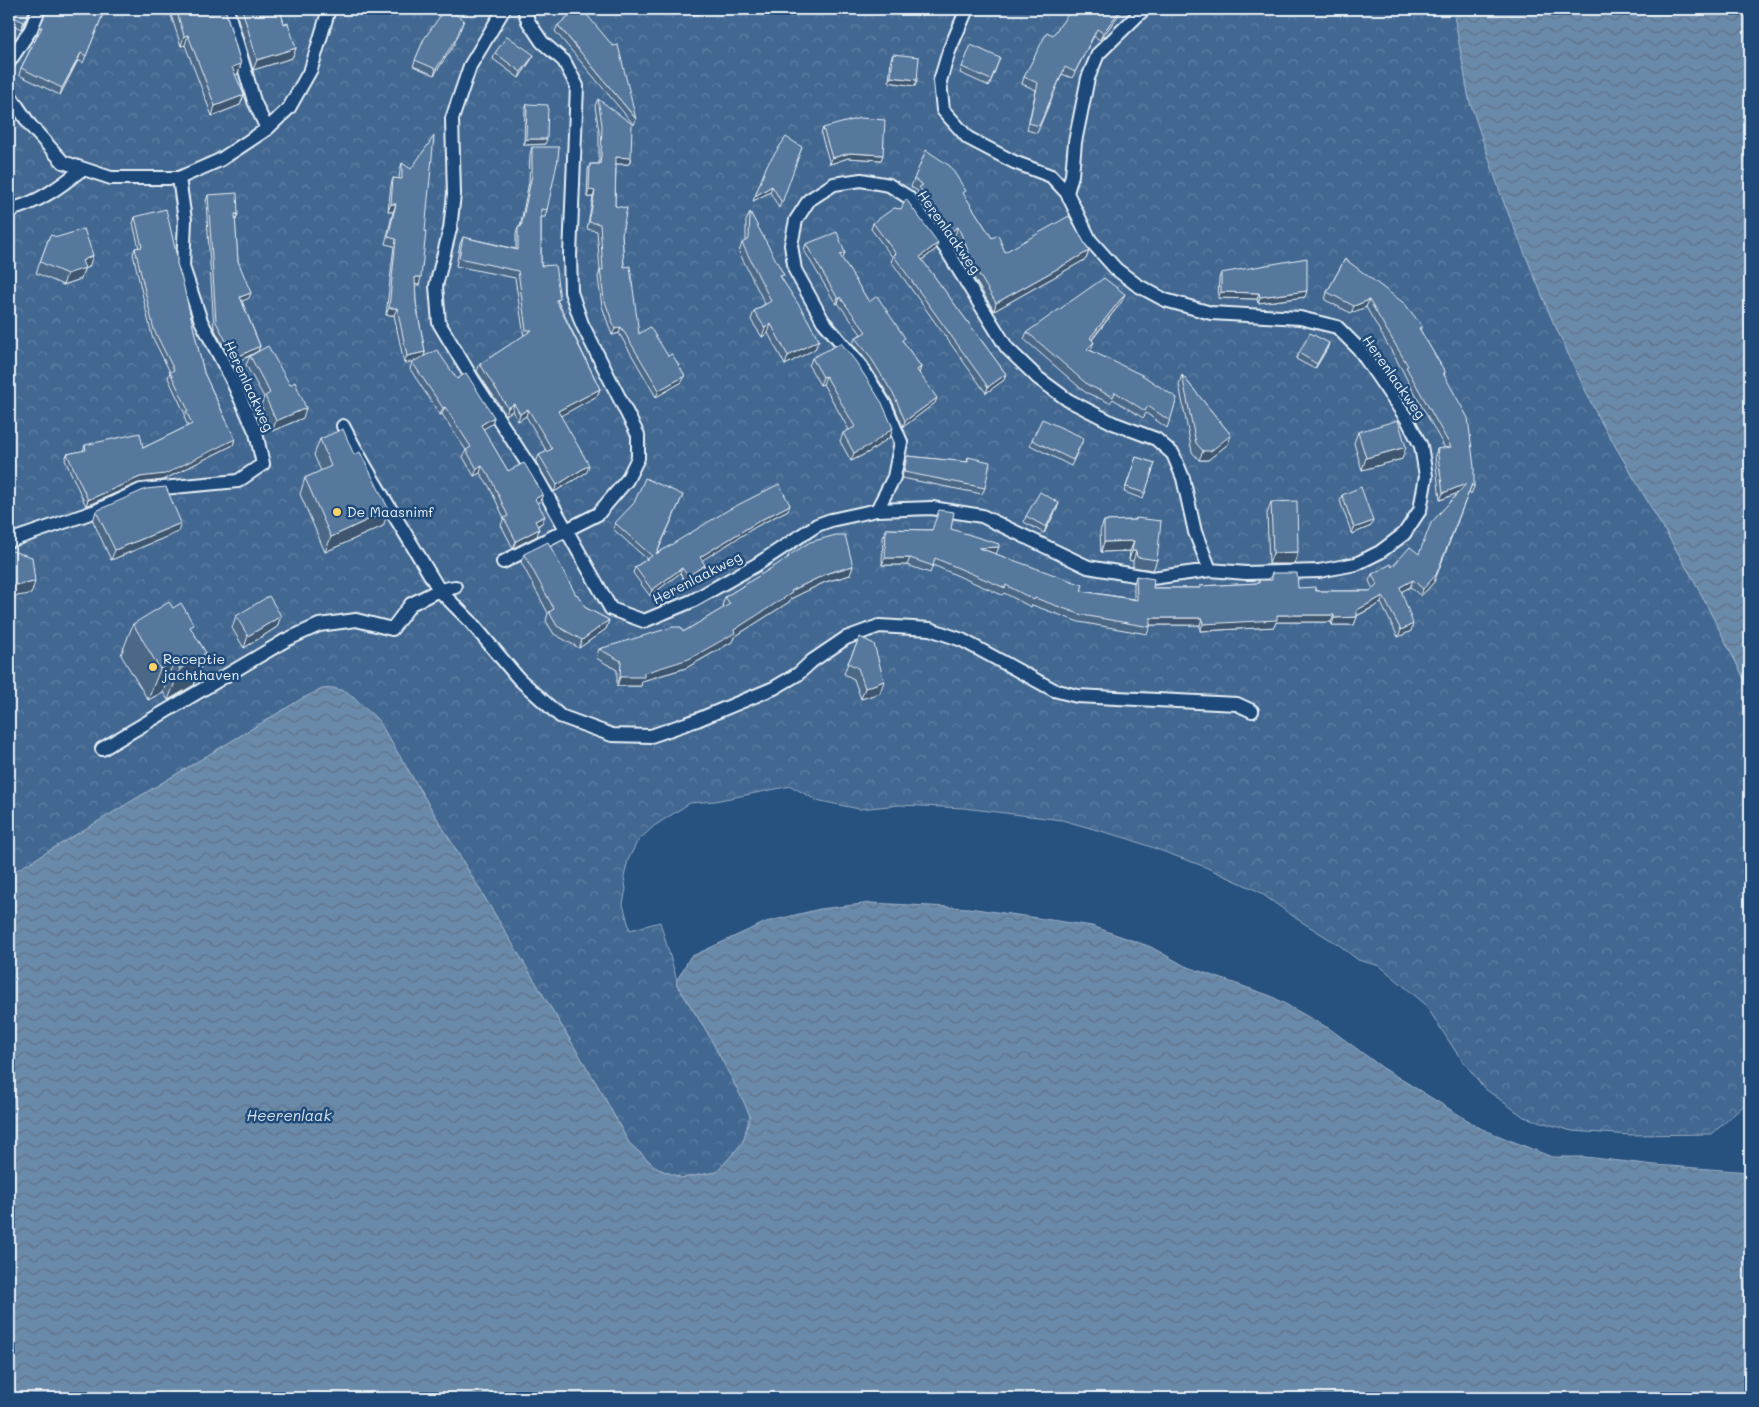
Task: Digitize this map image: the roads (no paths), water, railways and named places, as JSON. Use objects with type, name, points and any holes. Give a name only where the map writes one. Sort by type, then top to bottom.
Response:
[{"type":"lane","points":[[9,62],[31,29],[39,9]]},
{"type":"lane","points":[[227,9],[254,102],[267,129]]},
{"type":"lane","points":[[9,94],[30,125],[63,162],[111,178],[179,178],[220,160],[267,129],[289,108],[311,69],[329,9]]},
{"type":"lane","name":"Herenlaakweg","points":[[504,9],[470,66],[452,119],[454,194],[450,229],[436,286],[439,323],[473,380],[537,478],[611,609],[644,621],[692,601],[748,570],[817,525],[877,510],[932,508],[982,516],[1088,568],[1152,578],[1210,570],[1246,573],[1319,571],[1356,564],[1380,552],[1404,534],[1420,510],[1426,476],[1421,446],[1407,419],[1358,349],[1337,326],[1300,318],[1211,313],[1164,300],[1116,269],[1090,240],[1067,193],[1051,176],[1014,162],[968,138],[943,110],[940,81],[949,51],[967,9]]},
{"type":"lane","points":[[503,562],[598,514],[627,480],[638,458],[638,435],[582,324],[571,292],[570,255],[577,86],[564,61],[542,42],[537,35],[528,21],[524,9]]},
{"type":"lane","points":[[1067,193],[1072,175],[1075,142],[1088,78],[1098,54],[1144,9]]},
{"type":"lane","points":[[9,210],[23,207],[55,191],[82,169]]},
{"type":"lane","name":"Herenlaakweg","points":[[9,540],[96,511],[141,490],[238,481],[262,464],[256,433],[230,376],[201,321],[183,267],[185,220],[179,178]]},
{"type":"lane","name":"Herenlaakweg","points":[[877,510],[894,477],[901,442],[886,408],[865,374],[824,321],[809,296],[795,270],[791,245],[796,220],[809,200],[834,184],[861,180],[890,186],[908,197],[946,249],[1007,348],[1038,378],[1068,400],[1113,423],[1156,439],[1173,454],[1183,478],[1195,532],[1210,570]]},
{"type":"lane","points":[[343,426],[364,467],[399,521],[439,590],[470,620],[519,679],[560,716],[612,735],[651,736],[696,720],[774,688],[798,674],[812,661],[846,638],[879,626],[930,629],[962,640],[1054,690],[1077,696],[1237,704],[1252,711]]},
{"type":"lane","points":[[102,749],[286,640],[318,625],[356,620],[392,629],[412,604],[439,590],[455,586]]},
{"type":"water","points":[[1453,9],[1750,9],[1750,690],[1695,582],[1597,415],[1551,317],[1502,198],[1469,99]]},
{"type":"water","name":"Heerenlaak","points":[[333,688],[347,692],[378,720],[602,1093],[629,1143],[658,1169],[682,1178],[717,1172],[743,1142],[750,1116],[706,1030],[677,985],[677,980],[690,957],[766,922],[820,909],[871,903],[969,908],[1092,926],[1151,947],[1185,966],[1271,996],[1330,1029],[1383,1068],[1482,1129],[1552,1157],[1585,1157],[1655,1165],[1750,1172],[1750,1398],[14,1398],[9,1390],[9,875],[303,698],[322,689]]},
{"type":"place","name":"De Maasnimf","points":[[337,512]]},
{"type":"place","name":"Receptie jachthaven","points":[[153,667]]}]
